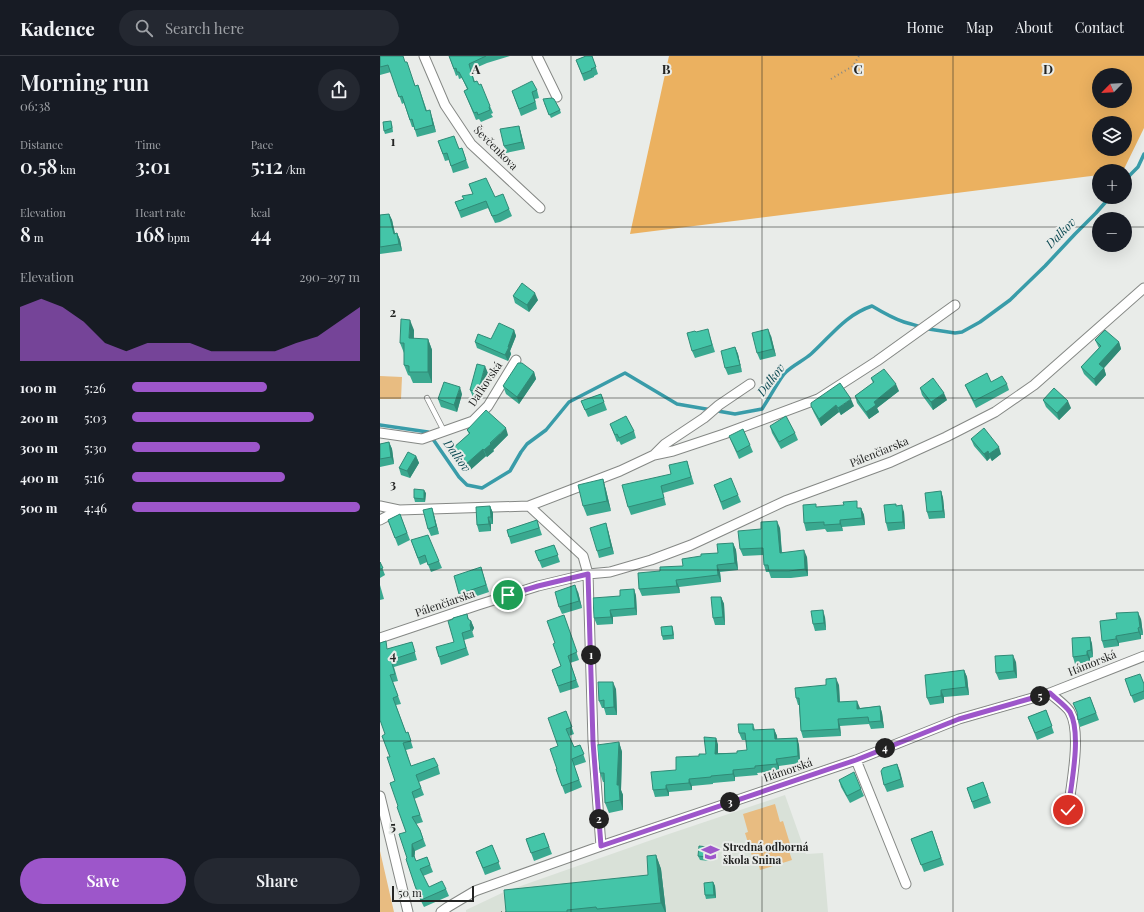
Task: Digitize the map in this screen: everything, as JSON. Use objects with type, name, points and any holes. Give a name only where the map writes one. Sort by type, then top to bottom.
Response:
[{"type":"street","name":"Ševčenkova","points":[[424,56],[445,105],[471,144],[540,208]]},
{"type":"street","points":[[537,56],[557,97]]},
{"type":"street","name":"Pálenčiarska","points":[[380,638],[531,588],[588,574],[610,572],[651,560],[691,545],[785,501],[891,462],[946,437],[995,412],[1034,385],[1144,288]]},
{"type":"street","points":[[380,506],[399,510],[529,506],[620,471],[654,455],[673,451],[724,434],[818,399],[877,361],[955,305]]},
{"type":"street","name":"Daľkovská","points":[[380,433],[422,440],[473,421],[488,406],[516,360]]},
{"type":"street","points":[[654,455],[665,444],[704,418],[719,405],[750,384]]},
{"type":"street","points":[[529,506],[583,556],[588,574],[593,742],[601,846]]},
{"type":"street","points":[[380,520],[399,510]]},
{"type":"street","name":"Hámorská","points":[[441,912],[475,891],[601,846],[856,760],[959,719],[1050,693],[1144,656]]},
{"type":"street","points":[[1050,693],[1070,712],[1076,730],[1068,810]]},
{"type":"street","points":[[856,760],[906,884]]},
{"type":"street","points":[[380,796],[408,912]]},
{"type":"lane","points":[[427,398],[440,433]]},
{"type":"path","points":[[831,78],[853,66],[859,56]]},
{"type":"path","points":[[501,912],[506,912]]},
{"type":"shaded area","points":[[669,56],[1144,56],[1144,128],[1132,153],[1132,116],[1092,116],[1092,156],[1130,156],[1126,164],[1092,164],[1092,176],[630,234]]},
{"type":"shaded area","points":[[380,376],[402,377],[401,399],[380,399]]},
{"type":"shaded area","name":"Stredná odborná škola Snina","points":[[785,795],[806,854],[823,853],[828,912],[466,912],[466,910],[504,892]]},
{"type":"shaded area","points":[[775,804],[780,822],[783,821],[791,847],[788,848],[792,860],[760,870],[757,858],[753,859],[745,833],[748,832],[743,814]]},
{"type":"shaded area","points":[[380,851],[394,912],[380,912]]},
{"type":"building","points":[[380,56],[403,56],[405,62],[407,62],[415,86],[418,85],[426,111],[430,110],[433,125],[415,130],[402,96],[399,97],[388,65],[380,67]]},
{"type":"building","points":[[449,56],[486,56],[469,64],[474,82],[477,81],[479,85],[481,84],[490,106],[490,110],[478,115],[477,112],[474,113],[464,91],[468,89],[459,72],[457,72],[456,68],[454,69]]},
{"type":"building","points":[[586,56],[592,56],[596,67],[582,74],[576,60]]},
{"type":"building","points":[[532,81],[537,90],[532,92],[535,102],[519,109],[512,91]]},
{"type":"building","points":[[552,98],[560,110],[549,115],[543,99]]},
{"type":"building","points":[[391,121],[392,128],[384,131],[383,122]]},
{"type":"building","points":[[519,126],[522,142],[504,146],[500,129]]},
{"type":"building","points":[[454,136],[459,149],[462,148],[466,160],[451,166],[447,153],[443,154],[438,141]]},
{"type":"building","points":[[486,178],[495,197],[503,194],[509,209],[492,216],[486,201],[459,211],[455,202],[464,199],[462,196],[473,194],[469,184]]},
{"type":"building","points":[[389,214],[394,234],[397,233],[399,244],[380,247],[380,215]]},
{"type":"building","points":[[522,283],[535,293],[527,305],[513,296]]},
{"type":"building","points":[[401,319],[410,320],[409,338],[428,339],[428,372],[409,372],[409,366],[404,365],[404,343],[400,343]]},
{"type":"building","points":[[499,323],[514,330],[505,355],[475,342],[478,334],[491,339]]},
{"type":"building","points":[[708,329],[712,345],[692,351],[687,333]]},
{"type":"building","points":[[768,329],[773,349],[757,353],[752,333]]},
{"type":"building","points":[[1105,330],[1119,342],[1099,364],[1104,368],[1094,379],[1081,367],[1101,346],[1095,340]]},
{"type":"building","points":[[735,347],[740,365],[725,368],[721,351]]},
{"type":"building","points":[[518,363],[522,363],[534,372],[517,397],[503,386]]},
{"type":"building","points":[[477,364],[485,366],[478,392],[470,390]]},
{"type":"building","points":[[884,369],[896,384],[874,402],[876,405],[866,412],[855,396],[874,382],[871,378]]},
{"type":"building","points":[[987,373],[991,382],[1002,376],[1007,384],[974,401],[965,385]]},
{"type":"building","points":[[933,378],[944,393],[931,402],[920,388]]},
{"type":"building","points":[[444,382],[460,387],[454,405],[438,399]]},
{"type":"building","points":[[840,383],[851,399],[838,408],[836,405],[819,419],[811,406],[811,403]]},
{"type":"building","points":[[1054,388],[1068,401],[1057,413],[1043,400]]},
{"type":"building","points":[[601,394],[604,402],[585,410],[581,401]]},
{"type":"building","points":[[486,410],[506,428],[490,443],[491,444],[465,465],[452,449],[470,433],[467,430]]},
{"type":"building","points":[[626,416],[634,431],[619,438],[617,434],[615,435],[610,424]]},
{"type":"building","points":[[786,416],[795,433],[779,442],[770,426]]},
{"type":"building","points":[[984,428],[999,447],[989,454],[988,451],[984,454],[971,439]]},
{"type":"building","points":[[743,429],[750,445],[737,452],[729,436]]},
{"type":"building","points":[[389,442],[391,457],[380,459],[380,444]]},
{"type":"building","points":[[408,452],[416,456],[407,471],[399,468]]},
{"type":"building","points":[[687,461],[691,477],[661,486],[664,498],[628,507],[622,485],[671,474],[669,465]]},
{"type":"building","points":[[731,478],[738,495],[721,502],[714,485]]},
{"type":"building","points":[[603,479],[607,501],[583,506],[578,485]]},
{"type":"building","points":[[414,489],[424,490],[424,499],[414,498]]},
{"type":"building","points":[[941,491],[943,511],[927,512],[925,493]]},
{"type":"building","points":[[857,501],[857,508],[861,508],[862,518],[840,520],[840,524],[824,525],[824,522],[804,523],[803,505],[816,504],[816,507],[844,505],[843,502]]},
{"type":"building","points":[[896,504],[896,506],[902,505],[903,522],[886,523],[884,505]]},
{"type":"building","points":[[490,506],[491,517],[488,517],[489,524],[477,525],[476,507]]},
{"type":"building","points":[[432,508],[436,526],[428,529],[423,510]]},
{"type":"building","points":[[400,514],[407,533],[395,538],[388,520]]},
{"type":"building","points":[[537,520],[539,528],[509,537],[507,530]]},
{"type":"building","points":[[777,521],[780,553],[804,550],[805,569],[769,571],[768,565],[764,565],[763,548],[740,549],[738,531],[761,529],[761,522]]},
{"type":"building","points":[[606,523],[611,547],[597,551],[590,528]]},
{"type":"building","points":[[428,535],[439,561],[428,565],[425,555],[418,558],[411,540]]},
{"type":"building","points":[[733,543],[735,563],[717,565],[718,575],[676,580],[677,586],[639,589],[638,573],[660,571],[660,567],[683,566],[682,559],[701,556],[701,554],[718,553],[717,544]]},
{"type":"building","points":[[554,545],[558,555],[539,561],[535,551]]},
{"type":"building","points":[[380,562],[383,568],[380,569]]},
{"type":"building","points":[[481,567],[486,585],[459,594],[454,576]]},
{"type":"building","points":[[575,585],[579,601],[559,607],[555,592]]},
{"type":"building","points":[[634,589],[635,608],[610,610],[611,617],[594,618],[593,598],[620,596],[620,590]]},
{"type":"building","points":[[711,597],[721,597],[723,617],[713,618]]},
{"type":"building","points":[[823,610],[824,623],[813,624],[811,611]]},
{"type":"building","points":[[1138,612],[1140,627],[1138,628],[1139,632],[1116,636],[1116,639],[1102,641],[1100,621],[1117,619],[1116,613]]},
{"type":"building","points":[[467,614],[468,619],[471,621],[471,630],[462,633],[466,648],[439,657],[436,647],[454,642],[448,621]]},
{"type":"building","points":[[564,615],[577,652],[568,656],[576,680],[558,686],[552,670],[561,666],[547,621]]},
{"type":"building","points":[[672,626],[673,635],[662,636],[661,627]]},
{"type":"building","points":[[1090,637],[1091,650],[1087,651],[1087,655],[1073,657],[1072,638]]},
{"type":"building","points":[[386,641],[387,649],[412,642],[415,652],[391,660],[395,674],[390,675],[398,696],[393,698],[406,733],[408,732],[411,741],[403,743],[411,766],[434,758],[438,766],[416,775],[421,788],[412,792],[420,815],[412,817],[420,830],[423,839],[412,844],[412,857],[414,856],[416,861],[427,857],[430,865],[420,869],[429,887],[442,881],[446,889],[421,900],[406,859],[407,858],[399,834],[406,832],[390,783],[395,781],[387,757],[390,757],[382,736],[385,734],[380,720],[380,643]]},
{"type":"building","points":[[1013,655],[1014,671],[996,673],[995,656]]},
{"type":"building","points":[[964,670],[966,687],[941,690],[941,696],[927,698],[925,675]]},
{"type":"building","points":[[1140,674],[1144,684],[1144,691],[1131,696],[1125,679]]},
{"type":"building","points":[[836,678],[838,702],[857,701],[857,709],[880,706],[881,721],[869,722],[868,717],[838,719],[839,729],[801,731],[799,698],[796,698],[795,688],[826,685],[826,679]]},
{"type":"building","points":[[598,682],[613,682],[614,707],[604,708],[604,700],[599,701]]},
{"type":"building","points":[[1090,697],[1096,713],[1078,720],[1077,712],[1073,703]]},
{"type":"building","points":[[1046,710],[1052,726],[1035,733],[1028,717]]},
{"type":"building","points":[[566,711],[572,727],[566,729],[574,747],[580,745],[584,754],[572,759],[579,780],[562,786],[550,749],[558,746],[548,718]]},
{"type":"building","points":[[738,724],[753,724],[753,730],[774,729],[775,739],[797,738],[798,756],[776,759],[777,764],[733,770],[733,774],[689,779],[689,783],[666,785],[666,789],[653,790],[651,772],[676,770],[676,757],[699,756],[699,754],[706,754],[704,737],[716,738],[715,754],[737,753],[737,751],[747,750],[745,733],[739,733]]},
{"type":"building","points":[[619,742],[617,785],[619,785],[620,800],[605,803],[604,773],[600,773],[597,745]]},
{"type":"building","points":[[897,764],[901,779],[884,785],[881,771],[883,768]]},
{"type":"building","points":[[854,772],[861,789],[847,796],[839,780]]},
{"type":"building","points":[[983,782],[988,796],[972,802],[967,788]]},
{"type":"building","points":[[932,831],[941,858],[921,865],[911,839]]},
{"type":"building","points":[[544,833],[549,847],[531,853],[526,839]]},
{"type":"building","points":[[492,845],[499,862],[483,868],[476,852]]},
{"type":"building","points":[[699,846],[708,847],[707,857],[698,856]]},
{"type":"building","points":[[656,855],[661,903],[597,909],[596,907],[567,910],[567,912],[506,912],[504,890],[648,875],[647,856]]},
{"type":"building","points":[[713,882],[714,895],[705,895],[704,883]]},
{"type":"waterway","name":"Dalkov","points":[[1132,173],[1138,167],[1144,154]]},
{"type":"waterway","name":"Dalkov","points":[[380,425],[428,432],[459,477],[467,485],[482,488],[510,471],[527,444],[546,430],[569,402],[625,373],[677,404],[735,414],[762,409],[787,371],[811,354],[846,320],[862,310],[872,306],[895,319],[922,328],[955,333],[962,332],[980,322],[1010,300],[1045,266],[1104,204]]},
{"type":"place","name":"Stredná odborná škola Snina","points":[[710,853]]},
{"type":"route","points":[[508,595],[588,574],[593,742],[601,846],[856,760],[959,719],[1050,693],[1070,712],[1076,730],[1068,810]]}]
